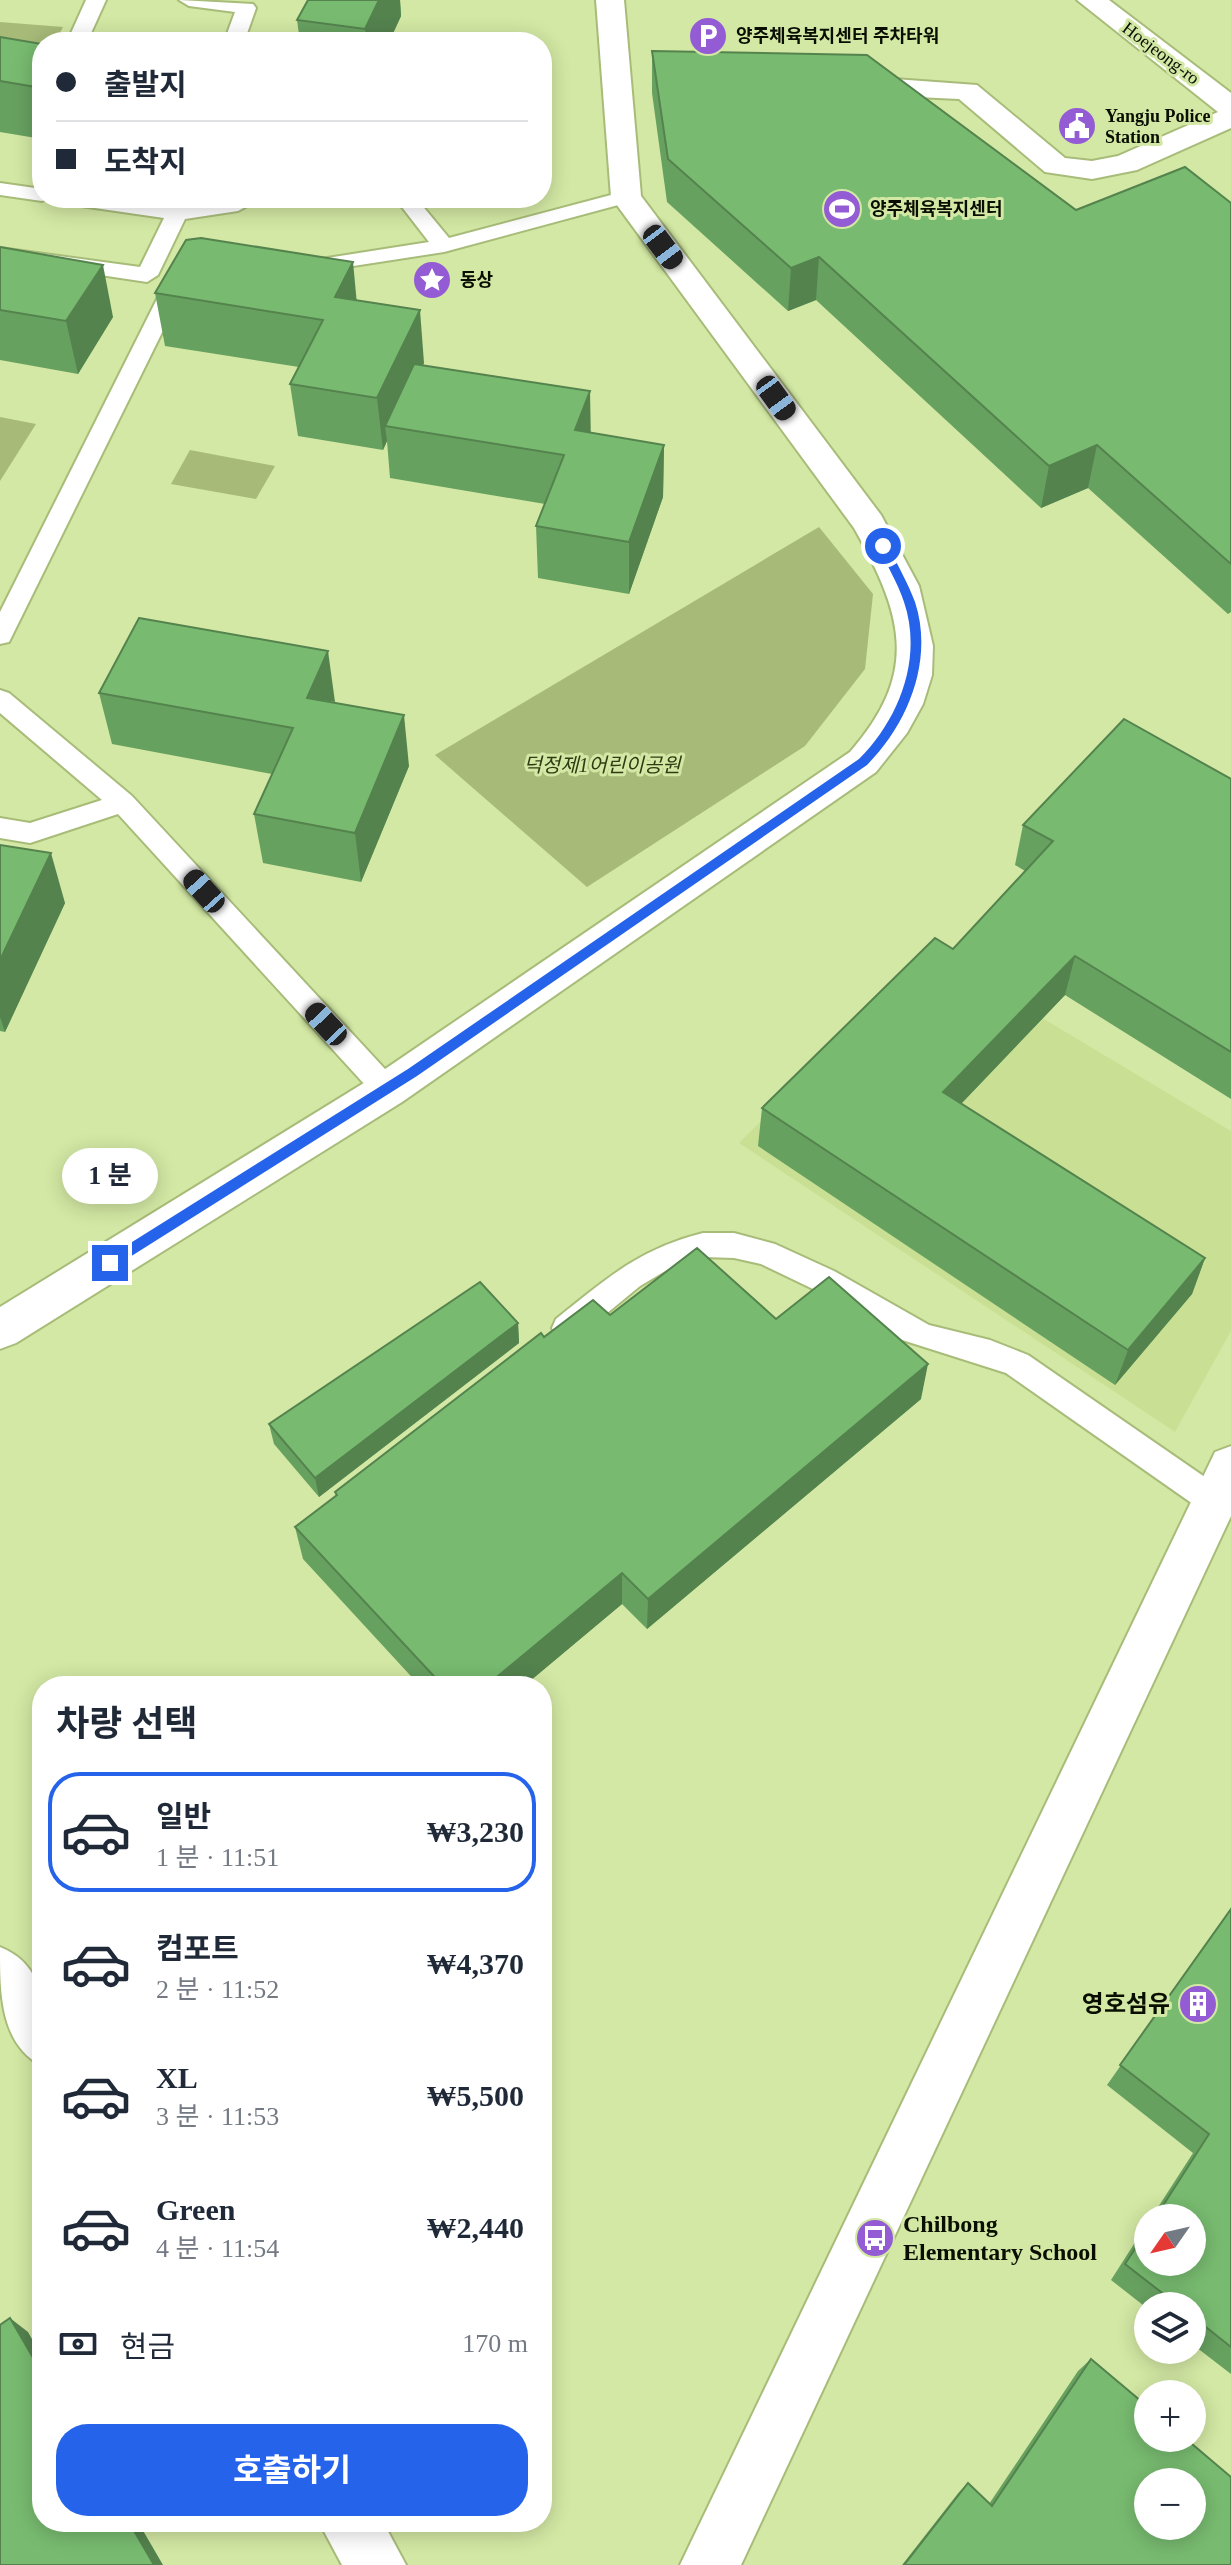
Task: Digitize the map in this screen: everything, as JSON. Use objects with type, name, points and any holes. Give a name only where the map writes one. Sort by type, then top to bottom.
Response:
[{"type":"street","points":[[0,1330],[387,1090],[863,762],[894,725],[911,688],[917,644],[915,624],[896,568],[869,523],[626,197],[631,74],[610,0]]},
{"type":"street","name":"Hoejeong-ro","points":[[1091,0],[1231,107]]},
{"type":"street","points":[[830,84],[967,91],[1056,166],[1092,170],[1126,164],[1231,117]]},
{"type":"street","points":[[710,2565],[1222,1484]]},
{"type":"street","points":[[0,1973],[32,2023]]},
{"type":"street","points":[[355,2532],[376,2565]]},
{"type":"lane","points":[[82,32],[96,0]]},
{"type":"lane","points":[[189,0],[246,8],[238,32]]},
{"type":"lane","points":[[0,189],[32,194]]},
{"type":"lane","points":[[279,271],[444,246],[626,197]]},
{"type":"lane","points":[[140,208],[177,213],[232,208]]},
{"type":"lane","points":[[413,208],[444,246]]},
{"type":"lane","points":[[0,254],[147,275],[177,213]]},
{"type":"lane","points":[[0,636],[174,287],[204,283]]},
{"type":"lane","points":[[0,699],[123,803],[387,1090]]},
{"type":"lane","points":[[0,828],[30,833],[123,803]]},
{"type":"lane","points":[[539,1350],[650,1264],[673,1252],[714,1246],[759,1250],[788,1261],[931,1340],[999,1354],[1222,1484]]},
{"type":"shaded area","points":[[932,952],[1231,1131],[1231,1331],[1175,1432],[739,1143]]},
{"type":"green space","points":[[0,22],[63,27],[60,32],[32,32],[32,65],[0,62]]},
{"type":"green space","points":[[0,417],[36,424],[0,481]]},
{"type":"green space","points":[[190,450],[275,466],[256,499],[171,484]]},
{"type":"green space","name":"덕정제1어린이공원","points":[[819,527],[873,594],[865,669],[805,746],[587,887],[435,755]]},
{"type":"building","points":[[308,0],[379,0],[365,29],[297,20]]},
{"type":"building","points":[[0,37],[32,42],[32,86],[0,81]]},
{"type":"building","points":[[652,51],[867,55],[1076,210],[1185,167],[1231,203],[1231,564],[1097,445],[1049,466],[819,257],[791,268],[668,159]]},
{"type":"building","points":[[201,238],[353,262],[335,297],[420,310],[377,398],[290,384],[323,320],[155,293],[186,240]]},
{"type":"building","points":[[0,247],[103,265],[66,321],[0,310]]},
{"type":"building","points":[[414,364],[590,391],[575,430],[664,445],[629,542],[536,526],[564,455],[385,426]]},
{"type":"building","points":[[139,618],[328,651],[307,698],[404,715],[355,833],[254,814],[293,728],[99,693]]},
{"type":"building","points":[[1124,719],[1231,779],[1231,1052],[1075,956],[943,1092],[1205,1258],[1128,1350],[762,1108],[935,938],[953,949],[1053,841],[1023,825]]},
{"type":"building","points":[[0,845],[51,853],[0,960]]},
{"type":"building","points":[[697,1248],[776,1319],[829,1277],[928,1364],[648,1599],[622,1573],[498,1676],[434,1676],[295,1527],[337,1495],[335,1492],[541,1333],[544,1337],[593,1300],[610,1315]]},
{"type":"building","points":[[480,1282],[518,1323],[315,1478],[269,1424]]},
{"type":"building","name":"영호섬유","points":[[1231,1909],[1231,2347],[1206,2327],[1206,2292],[1161,2292],[1140,2276],[1206,2276],[1206,2204],[1164,2204],[1209,2134],[1120,2065]]},
{"type":"building","name":"영호섬유","points":[[1134,2250],[1134,2271],[1125,2264]]},
{"type":"building","points":[[10,2318],[32,2356],[32,2532],[135,2532],[154,2565],[0,2565],[0,2325]]},
{"type":"building","points":[[1091,2359],[1134,2395],[1134,2452],[1202,2452],[1231,2477],[1231,2565],[904,2565],[968,2483],[992,2506]]},
{"type":"place","name":"양주체육복지센터 주차타워","points":[[708,36]]},
{"type":"place","name":"Yangju Police Station","points":[[1077,126]]},
{"type":"place","name":"양주체육복지센터","points":[[842,209]]},
{"type":"place","name":"동상","points":[[432,280]]},
{"type":"place","name":"영호섬유","points":[[1198,2004]]},
{"type":"place","name":"Chilbong Elementary School","points":[[875,2238]]},
{"type":"route","points":[[110,1263],[387,1090],[863,762],[882,744],[904,707],[911,688],[917,644],[910,602],[883,546]]}]
